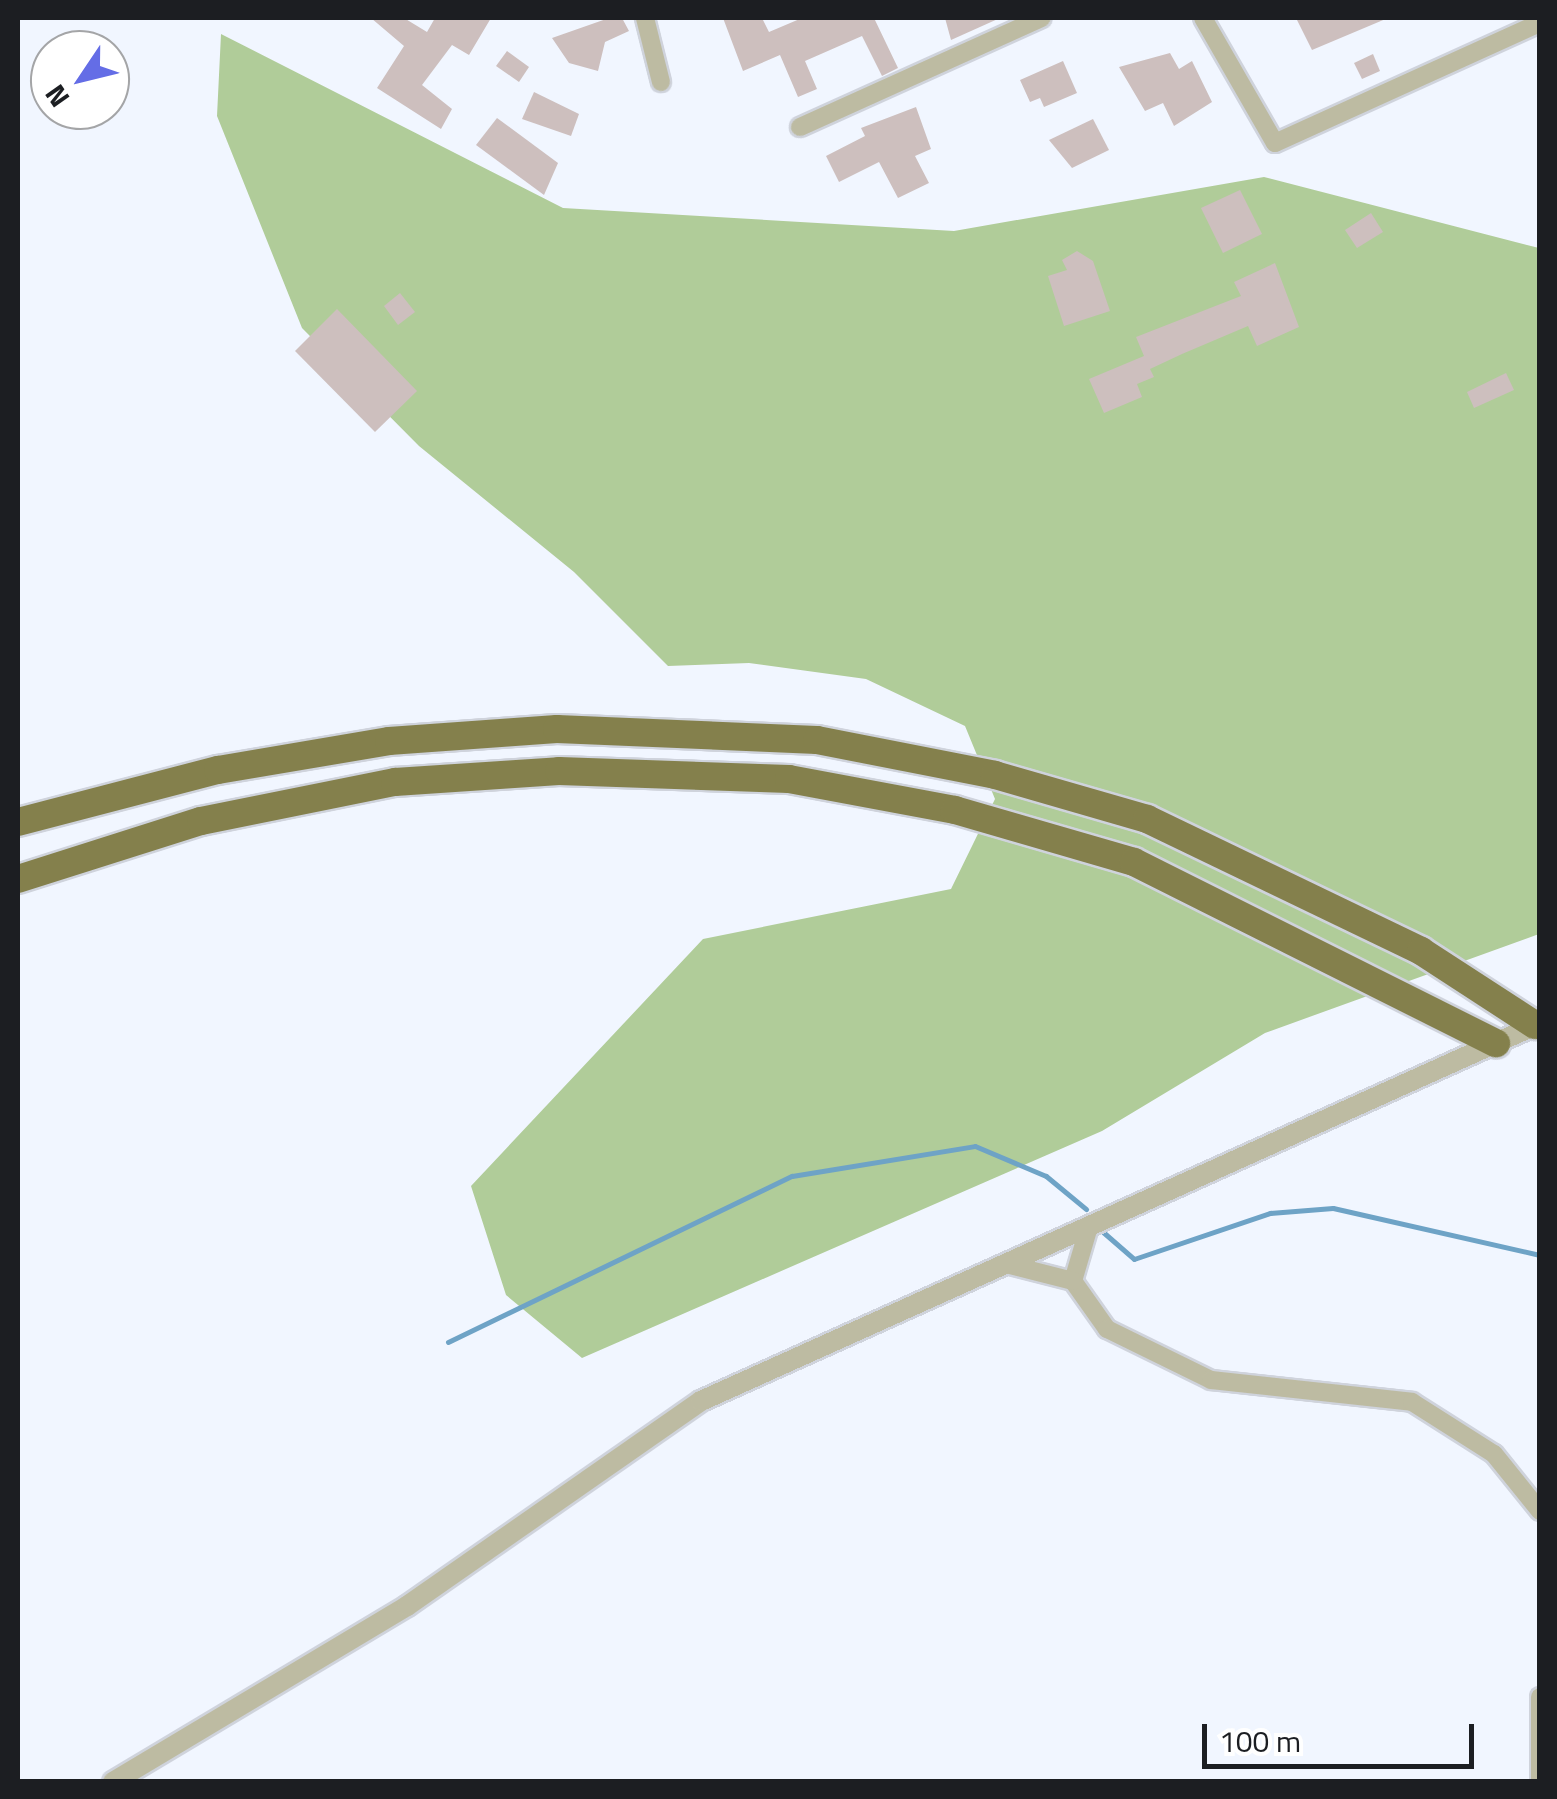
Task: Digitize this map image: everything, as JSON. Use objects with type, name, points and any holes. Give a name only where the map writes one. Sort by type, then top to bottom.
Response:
[{"type":"highway","points":[[18,822],[218,770],[389,741],[558,729],[817,740],[996,775],[1147,819],[1315,894],[1537,1024]]},
{"type":"highway","points":[[18,879],[201,821],[395,782],[560,771],[789,779],[955,810],[1134,862],[1496,1042]]},
{"type":"street","points":[[644,18],[660,82]]},
{"type":"street","points":[[800,127],[1042,18]]},
{"type":"street","points":[[1202,18],[1276,143],[1540,23]]},
{"type":"street","points":[[112,1782],[407,1606],[701,1401],[1088,1230],[1537,1024]]},
{"type":"street","points":[[1074,1281],[1088,1230]]},
{"type":"street","points":[[1010,1264],[1074,1281],[1107,1329],[1185,1372],[1385,1396],[1440,1414],[1494,1454],[1540,1510]]},
{"type":"street","points":[[1540,1697],[1540,1781]]},
{"type":"green space","points":[[221,34],[563,208],[954,231],[1264,177],[1539,248],[1539,934],[1265,1033],[1102,1131],[582,1358],[506,1295],[471,1186],[703,939],[951,889],[995,799],[965,726],[866,679],[749,663],[668,666],[574,572],[419,446],[302,328],[217,116]]},
{"type":"building","points":[[371,18],[404,18],[427,32],[435,18],[491,18],[469,55],[452,45],[422,85],[452,109],[441,129],[377,88],[404,46]]},
{"type":"building","points":[[609,18],[622,18],[629,31],[605,42],[598,71],[569,63],[552,38]]},
{"type":"building","points":[[723,18],[762,18],[769,32],[802,18],[874,18],[898,68],[882,76],[862,36],[805,61],[817,89],[798,97],[780,55],[743,71]]},
{"type":"building","points":[[945,18],[1000,18],[951,40]]},
{"type":"building","points":[[1296,18],[1388,18],[1312,50]]},
{"type":"building","points":[[507,51],[529,67],[519,82],[496,66]]},
{"type":"building","points":[[1170,53],[1179,69],[1192,61],[1212,102],[1174,126],[1163,103],[1145,111],[1119,67]]},
{"type":"building","points":[[1373,54],[1380,71],[1362,79],[1354,63]]},
{"type":"building","points":[[1063,61],[1077,93],[1044,107],[1040,98],[1030,102],[1020,80]]},
{"type":"building","points":[[534,92],[579,114],[571,136],[522,119]]},
{"type":"building","points":[[916,107],[931,149],[915,156],[929,183],[898,198],[879,162],[839,182],[826,156],[865,136],[861,128]]},
{"type":"building","points":[[497,118],[558,163],[544,195],[476,145]]},
{"type":"building","points":[[1093,119],[1109,150],[1072,168],[1049,140]]},
{"type":"building","points":[[1240,190],[1262,234],[1223,253],[1201,208]]},
{"type":"building","points":[[1371,213],[1383,232],[1357,248],[1345,230]]},
{"type":"building","points":[[1077,251],[1093,261],[1110,311],[1064,326],[1048,276],[1067,270],[1062,260]]},
{"type":"building","points":[[1275,263],[1299,327],[1257,346],[1248,326],[1182,354],[1150,369],[1154,377],[1137,384],[1142,397],[1104,413],[1089,379],[1144,356],[1136,337],[1241,296],[1234,282]]},
{"type":"building","points":[[400,293],[415,312],[398,325],[384,306]]},
{"type":"building","points":[[337,309],[417,391],[375,432],[295,351]]},
{"type":"building","points":[[1506,373],[1514,390],[1474,408],[1467,392]]},
{"type":"waterway","points":[[448,1342],[792,1176],[975,1146],[1046,1176],[1086,1209]]},
{"type":"waterway","points":[[1103,1232],[1134,1259],[1270,1213],[1333,1208],[1540,1255]]}]
